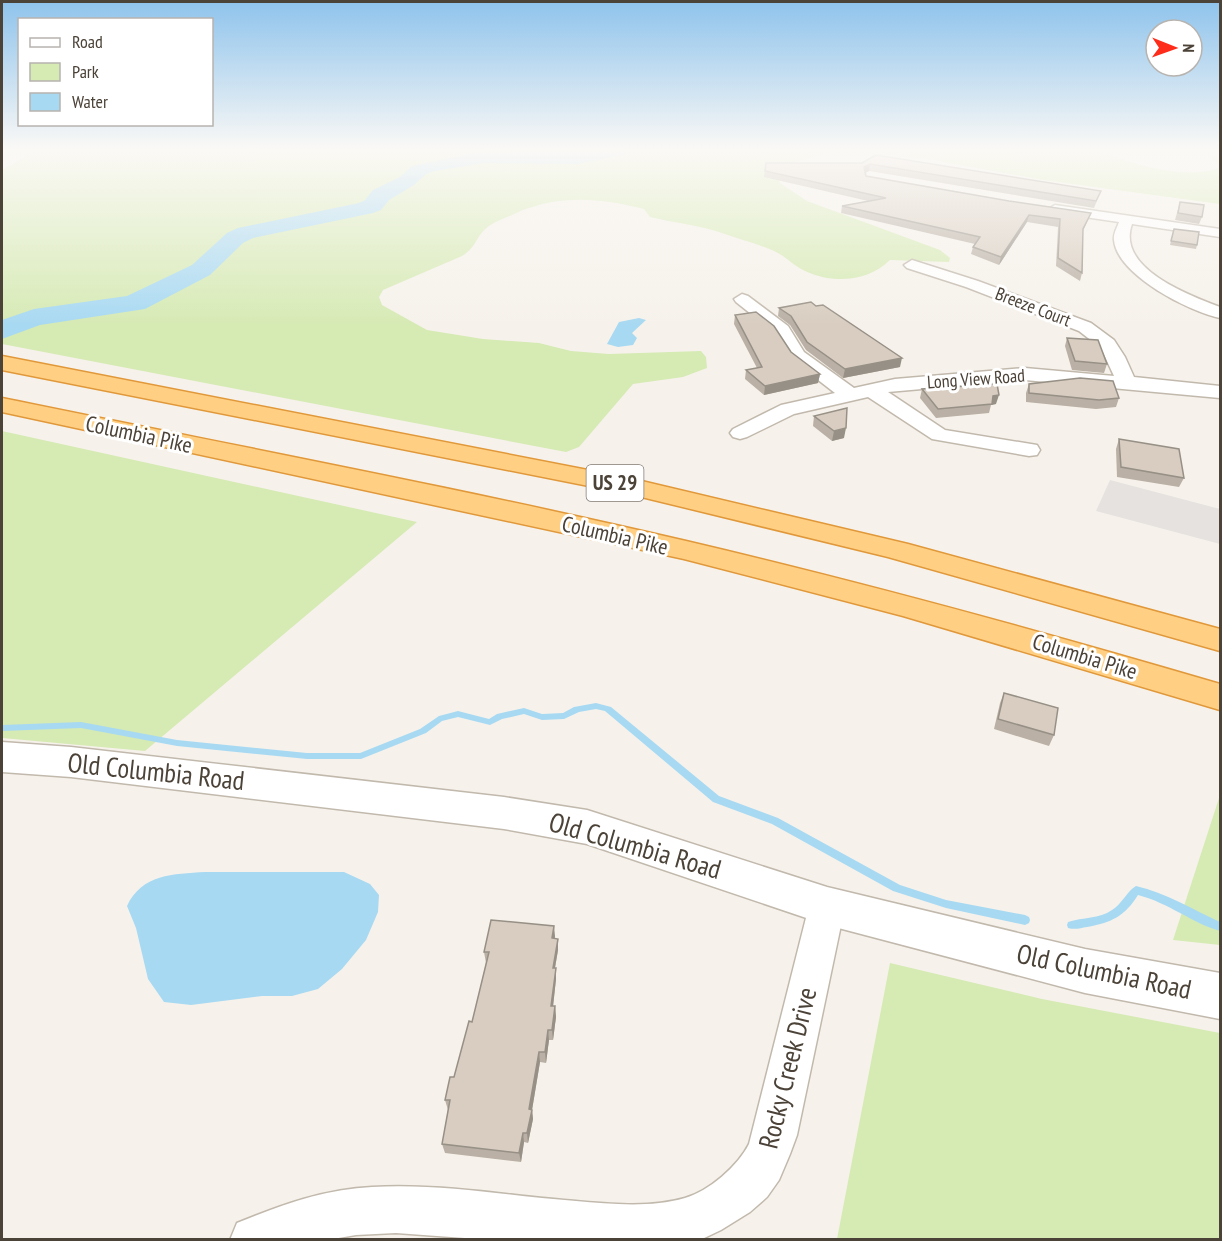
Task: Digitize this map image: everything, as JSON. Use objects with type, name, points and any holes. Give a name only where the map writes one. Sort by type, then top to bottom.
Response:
[{"type":"highway","name":"Columbia Pike","points":[[2,363],[652,491],[897,550],[1221,640]]},
{"type":"highway","name":"Columbia Pike","points":[[2,405],[594,530],[722,560],[1019,637],[1221,697]]},
{"type":"street","points":[[1060,209],[1221,233]]},
{"type":"street","points":[[1127,219],[1121,243],[1131,261],[1159,284],[1221,313]]},
{"type":"street","name":"Breeze Court","points":[[912,265],[972,284],[1085,327],[1100,335],[1112,347],[1126,383]]},
{"type":"street","points":[[742,299],[782,330],[797,355],[850,395]]},
{"type":"street","name":"Long View Road","points":[[740,433],[788,409],[871,390],[1025,374],[1221,392]]},
{"type":"street","points":[[871,390],[939,435],[1029,450]]},
{"type":"street","name":"Old Columbia Road","points":[[2,757],[71,762],[469,808],[587,827],[827,906],[1085,971],[1221,996]]},
{"type":"street","name":"Rocky Creek Drive","points":[[254,1239],[316,1217],[371,1210],[422,1210],[594,1226],[647,1227],[682,1222],[708,1213],[737,1194],[760,1170],[776,1135],[827,906]]},
{"type":"green space","points":[[2,209],[528,209],[489,226],[471,249],[462,256],[383,290],[379,297],[382,305],[427,330],[483,339],[539,343],[571,351],[609,354],[701,351],[706,357],[707,368],[683,377],[633,384],[579,447],[566,452],[2,344]]},
{"type":"green space","points":[[644,209],[828,209],[940,250],[950,258],[949,262],[890,260],[861,277],[827,278],[805,271],[768,248],[713,230],[650,217]]},
{"type":"green space","points":[[2,431],[417,522],[145,751],[2,738]]},
{"type":"green space","points":[[1220,795],[1220,945],[1173,940]]},
{"type":"green space","points":[[890,963],[1042,999],[1220,1033],[1220,1239],[837,1239]]},
{"type":"shaded area","points":[[1110,480],[1220,509],[1220,544],[1096,511]]},
{"type":"water","points":[[639,318],[646,320],[632,333],[637,338],[633,345],[618,347],[607,344],[619,322]]},
{"type":"water","points":[[205,872],[344,872],[370,884],[379,895],[378,912],[366,940],[342,969],[318,989],[292,996],[262,996],[191,1005],[164,1002],[148,979],[136,928],[127,906],[133,895],[150,882],[170,875]]},
{"type":"building","points":[[855,209],[1063,209],[1091,213],[1083,229],[1082,273],[1058,258],[1060,219],[1029,215],[1001,257],[973,247],[980,237]]},
{"type":"building","points":[[1179,209],[1203,209],[1202,217],[1178,213]]},
{"type":"building","points":[[1174,229],[1199,232],[1197,245],[1171,241]]},
{"type":"building","points":[[811,302],[816,306],[823,305],[902,358],[845,369],[807,342],[791,316],[779,308]]},
{"type":"building","points":[[756,312],[774,326],[791,352],[820,374],[765,386],[746,370],[762,367],[735,315]]},
{"type":"building","points":[[1067,338],[1098,340],[1107,364],[1075,361]]},
{"type":"building","points":[[1080,378],[1113,381],[1119,398],[1099,400],[1029,393],[1029,384]]},
{"type":"building","points":[[997,384],[999,395],[993,396],[992,404],[938,409],[922,389]]},
{"type":"building","points":[[847,408],[846,428],[834,431],[814,416]]},
{"type":"building","points":[[1119,439],[1179,449],[1184,478],[1121,467]]},
{"type":"building","points":[[1004,693],[1058,708],[1054,735],[998,719]]},
{"type":"building","points":[[491,920],[554,926],[552,938],[558,939],[553,968],[556,968],[551,1006],[555,1006],[552,1030],[548,1030],[545,1052],[539,1052],[529,1109],[532,1110],[527,1133],[523,1133],[519,1153],[442,1144],[450,1100],[445,1100],[450,1077],[454,1077],[469,1021],[472,1022],[489,952],[484,952]]},
{"type":"waterway","points":[[2,330],[34,317],[135,303],[201,270],[235,238],[246,233],[361,209]]},
{"type":"waterway","points":[[2,728],[81,725],[177,743],[307,756],[361,756],[423,731],[439,719],[458,714],[490,722],[500,716],[524,711],[542,717],[564,716],[577,709],[596,706],[608,709],[716,799],[775,821],[897,888],[946,904],[1025,920]]},
{"type":"waterway","points":[[1072,925],[1109,917],[1123,907],[1136,890],[1168,901],[1220,927]]}]
